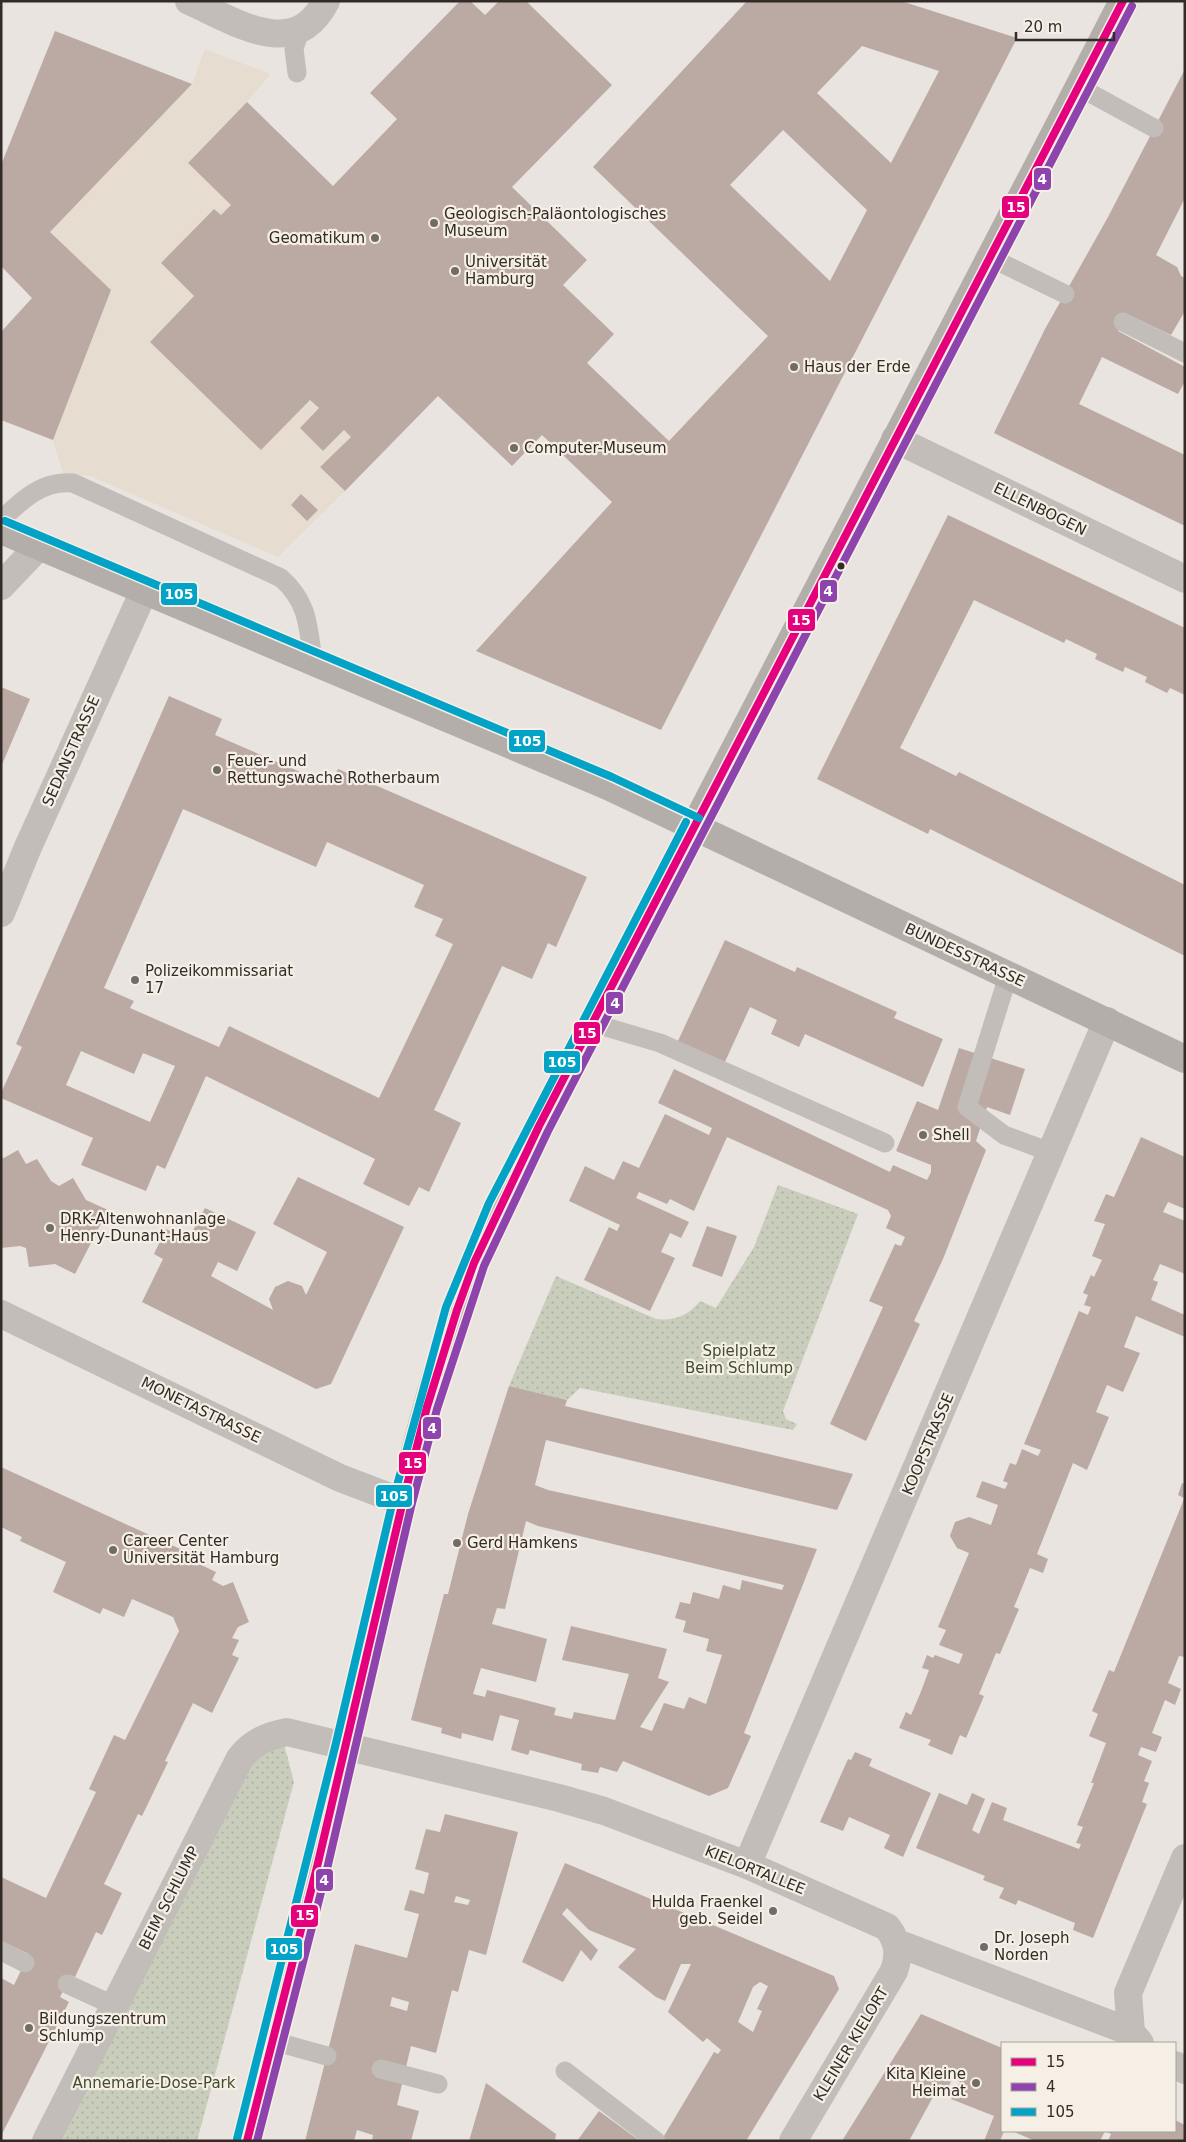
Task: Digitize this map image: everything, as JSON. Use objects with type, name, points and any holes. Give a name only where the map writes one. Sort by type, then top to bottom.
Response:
[{"type":"main road","points":[[247,2141],[274,2041],[403,1502],[456,1310],[476,1259],[498,1208],[592,1023],[1123,1]]},
{"type":"main road","name":"BUNDESSTRASSE","points":[[1,530],[608,786],[1185,1059]]},
{"type":"street","points":[[189,1],[272,34],[286,34],[300,30],[320,13],[326,1]]},
{"type":"street","name":"ELLENBOGEN","points":[[895,439],[1185,579]]},
{"type":"street","points":[[1,586],[39,546]]},
{"type":"street","name":"SEDANSTRASSE","points":[[1,913],[28,847],[144,591]]},
{"type":"street","name":"KOOPSTRASSE","points":[[748,1865],[1107,1021]]},
{"type":"street","name":"MONETASTRASSE","points":[[1,1314],[340,1478],[403,1502]]},
{"type":"street","name":"BEIM SCHLUMP","points":[[46,2141],[240,1758],[249,1747],[263,1738],[287,1732],[346,1745]]},
{"type":"street","name":"KIELORTALLEE","points":[[346,1745],[604,1811],[748,1865],[879,1922],[887,1927],[897,1943]]},
{"type":"street","points":[[1135,2037],[1128,1993],[1185,1858]]},
{"type":"street","points":[[897,1943],[1135,2037]]},
{"type":"street","name":"KLEINER KIELORT","points":[[793,2141],[894,1971],[898,1952],[897,1943]]},
{"type":"lane","points":[[297,73],[294,49],[300,30]]},
{"type":"lane","points":[[1079,87],[1154,128]]},
{"type":"lane","points":[[991,258],[1065,294]]},
{"type":"lane","points":[[1123,322],[1185,354]]},
{"type":"lane","points":[[1,520],[27,496],[51,484],[73,483],[281,578],[299,598],[306,611],[313,661]]},
{"type":"lane","points":[[1008,976],[967,1107],[1004,1135],[1050,1152]]},
{"type":"lane","points":[[592,1023],[660,1043],[885,1143]]},
{"type":"lane","points":[[1,1951],[25,1963]]},
{"type":"lane","points":[[67,1984],[115,2006]]},
{"type":"lane","points":[[274,2041],[327,2056]]},
{"type":"lane","points":[[381,2070],[438,2084]]},
{"type":"lane","points":[[565,2071],[656,2141]]},
{"type":"green space","name":"Spielplatz Beim Schlump","points":[[778,1185],[858,1214],[783,1411],[786,1419],[797,1424],[793,1430],[580,1388],[567,1400],[509,1386],[556,1276],[656,1319],[675,1318],[686,1314],[700,1301],[716,1308],[754,1247]]},
{"type":"green space","name":"Annemarie-Dose-Park","points":[[284,1744],[294,1782],[197,2141],[62,2141],[253,1756]]},
{"type":"shaded area","points":[[205,49],[270,74],[247,102],[188,163],[231,205],[221,215],[214,209],[161,263],[194,296],[150,342],[261,449],[310,400],[319,408],[300,428],[323,451],[344,430],[351,437],[321,467],[345,491],[278,557],[90,476],[63,474],[53,440],[111,290],[50,232],[192,84]]},
{"type":"building","points":[[460,1],[470,1],[485,15],[499,1],[526,1],[612,85],[512,187],[587,260],[563,285],[614,334],[587,363],[669,441],[768,336],[593,167],[747,1],[901,1],[1017,38],[661,730],[476,651],[612,502],[542,435],[512,466],[438,396],[345,491],[320,467],[351,437],[344,430],[323,451],[300,428],[319,408],[310,400],[261,450],[150,342],[194,296],[161,263],[214,209],[221,215],[231,205],[188,163],[247,102],[333,186],[397,119],[370,93]],"holes":[[[862,46],[939,71],[891,163],[817,93]],[[783,130],[867,210],[830,281],[730,185]]]},
{"type":"building","points":[[55,31],[192,84],[50,232],[111,290],[53,440],[1,420],[1,332],[32,298],[1,266],[1,165]]},
{"type":"building","points":[[1185,69],[1185,198],[1156,255],[1177,267],[1181,276],[1185,278],[1185,311],[1171,335],[1127,314],[1118,331],[1185,367],[1185,381],[1178,394],[1102,357],[1079,404],[1185,455],[1185,526],[994,433],[1045,329],[1108,217]]},
{"type":"building","points":[[301,494],[318,510],[307,521],[291,505]]},
{"type":"building","points":[[948,515],[1185,628],[1185,695],[1170,688],[1167,693],[1145,682],[1147,677],[1125,667],[1123,672],[1095,659],[1097,654],[1066,639],[1064,643],[974,600],[900,748],[956,776],[959,772],[1185,885],[1185,956],[930,829],[928,834],[817,779]]},
{"type":"building","points":[[1,687],[30,699],[1,767]]},
{"type":"building","points":[[169,696],[222,719],[215,735],[330,785],[338,769],[587,877],[556,947],[548,943],[532,979],[502,966],[434,1110],[461,1123],[429,1192],[419,1187],[409,1206],[363,1184],[375,1159],[206,1076],[165,1169],[157,1165],[146,1191],[81,1165],[93,1138],[1,1098],[1,1093],[22,1047],[16,1044]],"holes":[[[183,809],[316,867],[327,842],[424,885],[414,907],[443,919],[435,936],[453,944],[379,1098],[229,1026],[219,1047],[130,1008],[134,1001],[104,988]],[[81,1051],[134,1074],[143,1053],[175,1066],[150,1122],[66,1085]]]},
{"type":"building","points":[[725,940],[795,972],[797,967],[897,1012],[894,1018],[943,1039],[923,1087],[805,1034],[799,1047],[771,1034],[777,1020],[750,1007],[724,1064],[677,1043]]},
{"type":"building","points":[[959,1048],[1025,1069],[1010,1115],[987,1107],[976,1141],[986,1150],[943,1259],[914,1321],[920,1324],[866,1441],[830,1424],[883,1307],[869,1301],[895,1244],[901,1246],[905,1237],[886,1228],[891,1216],[888,1210],[727,1137],[694,1211],[670,1199],[667,1204],[639,1192],[636,1198],[689,1222],[681,1238],[670,1233],[661,1252],[675,1258],[650,1311],[584,1280],[609,1227],[617,1231],[620,1225],[569,1201],[585,1166],[614,1180],[623,1161],[639,1168],[665,1114],[709,1135],[712,1128],[658,1103],[674,1069],[890,1172],[893,1165],[927,1180],[931,1172],[931,1165],[896,1151],[917,1101],[938,1110]]},
{"type":"building","points":[[1141,1137],[1185,1157],[1185,1209],[1168,1202],[1163,1212],[1185,1221],[1185,1274],[1160,1264],[1153,1280],[1158,1282],[1151,1300],[1185,1315],[1185,1337],[1136,1316],[1124,1347],[1140,1353],[1123,1392],[1107,1385],[1096,1412],[1109,1417],[1087,1470],[1073,1463],[1037,1554],[1048,1559],[1043,1573],[1030,1568],[1014,1607],[1019,1609],[1000,1654],[996,1653],[979,1694],[984,1696],[966,1738],[960,1735],[952,1755],[928,1745],[931,1740],[899,1728],[906,1712],[911,1715],[920,1694],[929,1670],[922,1668],[927,1655],[933,1658],[935,1655],[959,1664],[963,1654],[939,1645],[946,1630],[938,1627],[969,1553],[957,1548],[950,1536],[955,1522],[969,1517],[991,1525],[998,1505],[976,1497],[982,1481],[1005,1489],[1008,1483],[1003,1481],[1010,1463],[1016,1465],[1022,1449],[1038,1456],[1041,1450],[1024,1444],[1079,1311],[1088,1315],[1091,1307],[1084,1305],[1088,1295],[1083,1293],[1091,1275],[1094,1277],[1102,1260],[1092,1256],[1105,1224],[1094,1221],[1106,1194],[1114,1197]]},
{"type":"building","name":"DRK-Altenwohnanlage Henry-Dunant-Haus","points":[[18,1150],[26,1164],[37,1159],[51,1181],[59,1186],[73,1178],[86,1200],[108,1210],[75,1274],[55,1264],[29,1267],[26,1248],[20,1246],[1,1248],[1,1157],[4,1158]]},
{"type":"building","points":[[298,1177],[404,1227],[331,1384],[316,1389],[142,1302],[163,1259],[154,1254],[166,1229],[188,1240],[205,1208],[256,1232],[237,1271],[218,1262],[211,1276],[273,1310],[269,1299],[275,1287],[288,1281],[302,1286],[306,1295],[327,1252],[273,1224]]},
{"type":"building","points":[[707,1226],[737,1236],[722,1277],[692,1266]]},
{"type":"building","points":[[509,1386],[567,1400],[565,1406],[853,1474],[837,1510],[546,1440],[535,1485],[548,1490],[817,1549],[744,1733],[751,1736],[728,1788],[709,1796],[623,1761],[617,1772],[600,1767],[598,1773],[581,1770],[582,1764],[530,1750],[528,1755],[511,1750],[519,1720],[500,1715],[493,1741],[462,1733],[461,1739],[441,1733],[442,1728],[411,1720],[444,1594],[448,1594],[468,1514]],"holes":[[[526,1521],[538,1526],[784,1585],[782,1590],[742,1580],[740,1590],[723,1585],[719,1599],[693,1592],[690,1604],[680,1602],[675,1618],[686,1621],[683,1632],[709,1639],[706,1651],[722,1655],[706,1704],[689,1697],[684,1709],[664,1703],[652,1731],[640,1727],[669,1682],[658,1678],[667,1649],[571,1626],[562,1660],[629,1674],[615,1720],[574,1712],[572,1719],[554,1715],[556,1708],[487,1690],[485,1697],[473,1694],[481,1668],[536,1682],[547,1639],[492,1624],[497,1608],[505,1609]]]},
{"type":"building","points":[[1,1467],[202,1559],[199,1564],[216,1572],[212,1580],[223,1586],[233,1582],[249,1622],[238,1627],[232,1638],[239,1640],[232,1655],[239,1658],[212,1713],[193,1703],[165,1761],[168,1762],[142,1816],[138,1814],[104,1884],[122,1893],[102,1935],[96,1932],[75,1977],[71,1975],[60,1997],[69,2002],[1,2136],[1,1978],[14,1985],[29,1954],[1,1941],[1,1877],[46,1898],[96,1792],[89,1789],[114,1735],[125,1740],[179,1631],[173,1617],[132,1599],[124,1617],[103,1608],[100,1614],[53,1592],[66,1562],[20,1541],[22,1537],[1,1527]]},
{"type":"building","points":[[1182,1483],[1185,1484],[1185,1657],[1179,1656],[1168,1683],[1181,1689],[1175,1705],[1165,1700],[1152,1733],[1162,1737],[1156,1752],[1141,1747],[1138,1755],[1152,1761],[1144,1781],[1149,1783],[1142,1802],[1147,1804],[1093,1938],[1073,1930],[1075,1923],[1018,1900],[1016,1905],[999,1898],[1004,1888],[983,1880],[985,1876],[916,1848],[939,1793],[967,1805],[972,1793],[985,1799],[972,1830],[979,1834],[992,1802],[1007,1808],[1003,1820],[1079,1849],[1081,1844],[1076,1843],[1083,1827],[1077,1825],[1094,1783],[1091,1783],[1106,1743],[1089,1736],[1098,1714],[1092,1711],[1109,1670],[1114,1672],[1182,1504],[1184,1498],[1178,1495]]},
{"type":"building","points":[[855,1752],[872,1759],[869,1766],[931,1793],[903,1857],[884,1848],[890,1835],[849,1817],[843,1831],[820,1822],[848,1759],[851,1760]]},
{"type":"building","points":[[445,1814],[518,1832],[486,1955],[469,1950],[458,1992],[452,1990],[436,2053],[411,2046],[397,2105],[419,2111],[411,2141],[372,2141],[373,2135],[357,2130],[354,2141],[305,2141],[355,1944],[407,1958],[419,1914],[404,1910],[410,1890],[424,1894],[429,1873],[415,1869],[426,1829],[440,1832]],"holes":[[[456,1896],[470,1900],[468,1905],[454,1902]],[[392,1997],[409,2002],[407,2011],[390,2006]]]},
{"type":"building","points":[[565,1863],[834,1976],[839,1989],[746,2141],[661,2141],[714,2052],[718,2054],[721,2050],[707,2038],[703,2042],[668,2012],[691,1964],[681,1964],[665,2001],[656,1997],[618,1967],[636,1949],[589,1930],[567,1908],[562,1914],[598,1950],[591,1961],[581,1950],[563,1982],[522,1962]],"holes":[[[760,1982],[768,1986],[757,2009],[762,2011],[753,2032],[738,2022],[753,1987]]]},
{"type":"building","points":[[921,2014],[1001,2048],[1001,2132],[1004,2132],[1000,2141],[984,2141],[994,2116],[951,2099],[960,2082],[953,2077],[948,2088],[940,2084],[909,2141],[842,2141]]},
{"type":"building","points":[[486,2083],[556,2134],[555,2141],[469,2141]]},
{"type":"building","points":[[599,2111],[640,2141],[577,2141]]},
{"type":"building","points":[[1176,2120],[1185,2125],[1185,2141],[1108,2141],[1111,2134],[1107,2132],[1176,2132]]},
{"type":"building","points":[[1014,2132],[1104,2132],[1100,2141],[1035,2141]]},
{"type":"transit line","name":"15","points":[[247,2141],[317,1867],[402,1505],[427,1407],[457,1310],[474,1263],[539,1126],[1123,1]]},
{"type":"transit line","name":"4","points":[[257,2141],[327,1869],[411,1507],[437,1409],[484,1266],[548,1131],[1132,6]]},
{"type":"transit line","name":"105","points":[[5,521],[612,777],[699,818]]},
{"type":"transit line","name":"105","points":[[237,2139],[336,1743],[393,1500],[446,1307],[489,1203],[686,822]]},
{"type":"place","name":"Geologisch-Paläontologisches Museum","points":[[434,223]]},
{"type":"place","name":"Geomatikum","points":[[375,238]]},
{"type":"place","name":"Universität Hamburg","points":[[455,271]]},
{"type":"place","name":"Haus der Erde","points":[[794,367]]},
{"type":"place","name":"Computer-Museum","points":[[514,448]]},
{"type":"place","name":"Feuer- und Rettungswache Rotherbaum","points":[[217,770]]},
{"type":"place","name":"Polizeikommissariat 17","points":[[135,980]]},
{"type":"place","name":"Shell","points":[[923,1135]]},
{"type":"place","name":"DRK-Altenwohnanlage Henry-Dunant-Haus","points":[[50,1228]]},
{"type":"place","name":"Gerd Hamkens","points":[[457,1543]]},
{"type":"place","name":"Career Center Universität Hamburg","points":[[113,1550]]},
{"type":"place","name":"Hulda Fraenkel geb. Seidel","points":[[773,1911]]},
{"type":"place","name":"Dr. Joseph Norden","points":[[984,1947]]},
{"type":"place","name":"Bildungszentrum Schlump","points":[[29,2028]]},
{"type":"place","name":"Kita Kleine Heimat","points":[[976,2083]]}]
